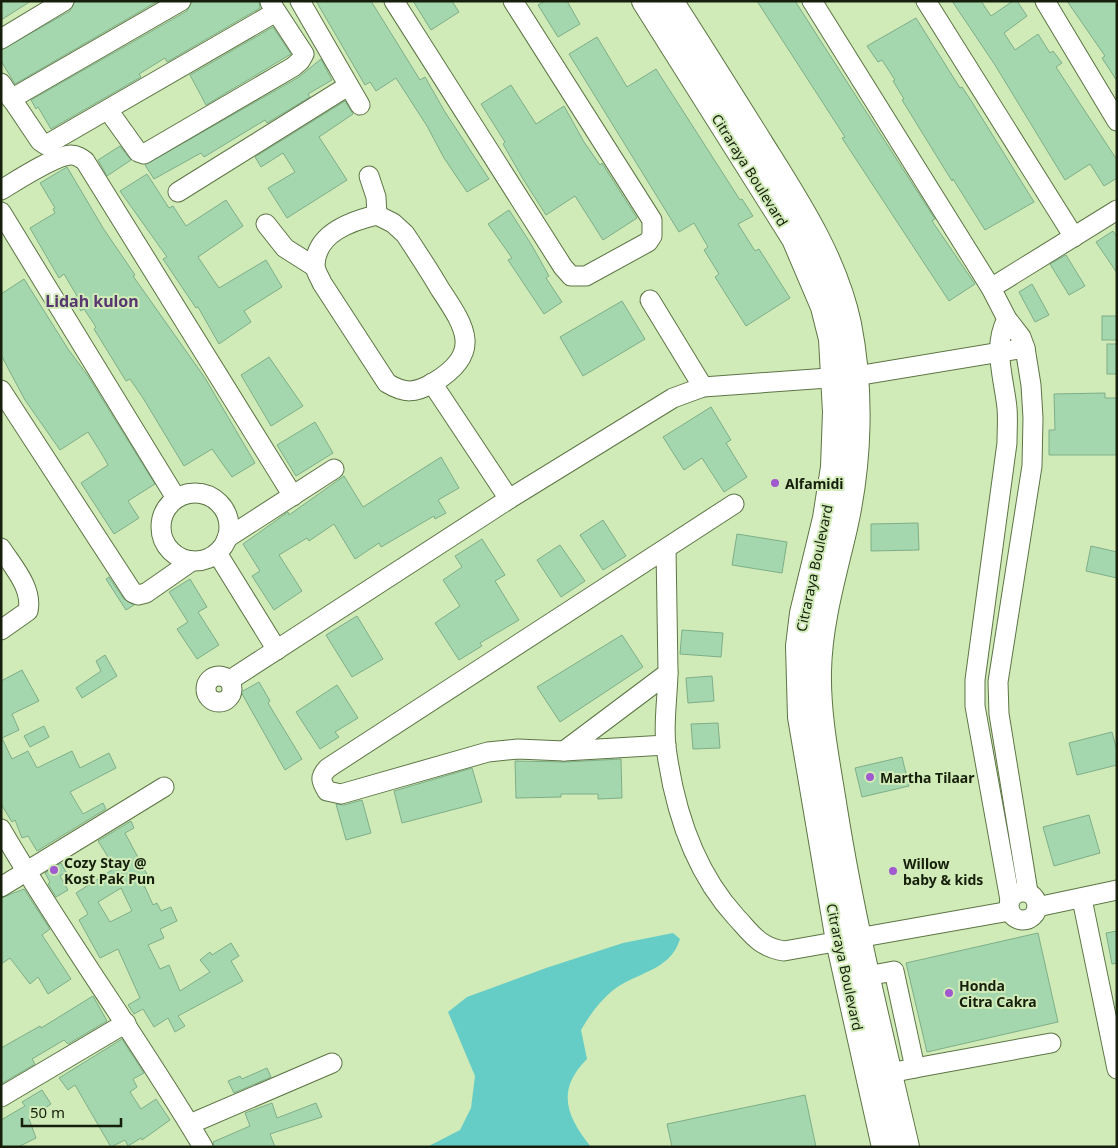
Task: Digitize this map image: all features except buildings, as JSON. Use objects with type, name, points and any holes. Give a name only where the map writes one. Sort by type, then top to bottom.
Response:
[{"type":"main road","name":"Citraraya Boulevard","points":[[644,1],[794,239],[823,307],[831,339],[845,377],[857,436],[853,484],[845,528],[829,588],[820,651],[819,675],[824,743],[848,939],[884,1147]]},
{"type":"main road","name":"Citraraya Boulevard","points":[[671,1],[801,207],[821,245],[838,286],[848,322],[845,377]]},
{"type":"main road","name":"Citraraya Boulevard","points":[[848,939],[867,976],[907,1147]]},
{"type":"street","points":[[1,39],[64,1]]},
{"type":"street","points":[[11,99],[181,1]]},
{"type":"street","points":[[300,1],[360,105]]},
{"type":"street","points":[[394,1],[563,267],[571,276],[586,276],[648,242],[652,236],[652,220],[513,1]]},
{"type":"street","points":[[812,1],[991,288],[1007,319],[1021,337],[1026,348],[1031,385],[1032,466],[998,682],[999,714],[1036,912],[1028,920],[1017,919],[1010,906],[975,706],[975,680],[1007,443],[1007,409],[999,352],[1001,330],[1007,319]]},
{"type":"street","points":[[926,1],[1074,237]]},
{"type":"street","points":[[1045,1],[1117,121]]},
{"type":"street","points":[[1,83],[40,141],[46,145],[108,110],[273,6],[303,51],[303,58],[293,67],[165,142],[141,154],[108,110]]},
{"type":"street","points":[[178,192],[348,86]]},
{"type":"street","points":[[1,190],[64,157],[78,156],[85,161],[293,496]]},
{"type":"street","points":[[369,176],[376,197],[377,215]]},
{"type":"street","points":[[991,288],[1117,210]]},
{"type":"street","points":[[1,212],[176,498]]},
{"type":"street","points":[[266,224],[285,248],[315,267],[322,284],[387,383],[401,391],[416,390],[432,383],[454,368],[463,355],[464,330],[405,234],[393,223],[377,215],[359,219],[331,234],[321,245],[315,267]]},
{"type":"street","points":[[650,300],[703,387]]},
{"type":"street","points":[[230,680],[509,499],[673,398],[703,387],[845,377],[1026,348]]},
{"type":"street","points":[[432,383],[509,499]]},
{"type":"street","points":[[1,390],[133,593],[138,595],[146,593],[192,561]]},
{"type":"street","points":[[277,650],[222,546],[229,524],[225,511],[216,500],[204,494],[189,493],[176,498],[165,510],[161,526],[165,543],[176,555],[192,561],[205,560],[222,546],[334,469]]},
{"type":"street","points":[[666,745],[564,751],[518,749],[488,752],[341,794],[328,791],[321,781],[322,774],[328,768],[734,504]]},
{"type":"street","points":[[1,548],[26,587],[30,601],[28,611],[1,630]]},
{"type":"street","points":[[666,549],[668,673],[666,745],[679,808],[689,843],[707,877],[729,909],[758,942],[769,949],[784,951],[1010,906]]},
{"type":"street","points":[[564,751],[668,673]]},
{"type":"street","points":[[1,887],[27,873],[164,787]]},
{"type":"street","points":[[1,828],[27,873],[126,1023],[203,1147]]},
{"type":"street","points":[[1010,906],[1017,893],[1033,900],[1082,899],[1117,890]]},
{"type":"street","points":[[1082,899],[1117,1069]]},
{"type":"street","points":[[867,976],[894,971],[915,1068]]},
{"type":"street","points":[[1,1098],[126,1023]]},
{"type":"street","points":[[890,1073],[1051,1042]]},
{"type":"street","points":[[190,1124],[332,1063]]},
{"type":"water","points":[[673,933],[680,939],[675,950],[668,958],[660,965],[612,991],[595,1009],[581,1030],[587,1059],[577,1070],[571,1081],[568,1103],[575,1125],[591,1147],[427,1147],[460,1130],[471,1108],[475,1076],[448,1012],[467,997],[546,968],[623,943]]},
{"type":"place","name":"Alfamidi","points":[[775,483]]},
{"type":"place","name":"Martha Tilaar","points":[[870,777]]},
{"type":"place","name":"Cozy Stay @ Kost Pak Pun","points":[[54,870]]},
{"type":"place","name":"Willow baby & kids","points":[[893,871]]},
{"type":"place","name":"Honda Citra Cakra","points":[[949,993]]},
{"type":"district","name":"Lidah kulon","points":[[92,301]]}]
